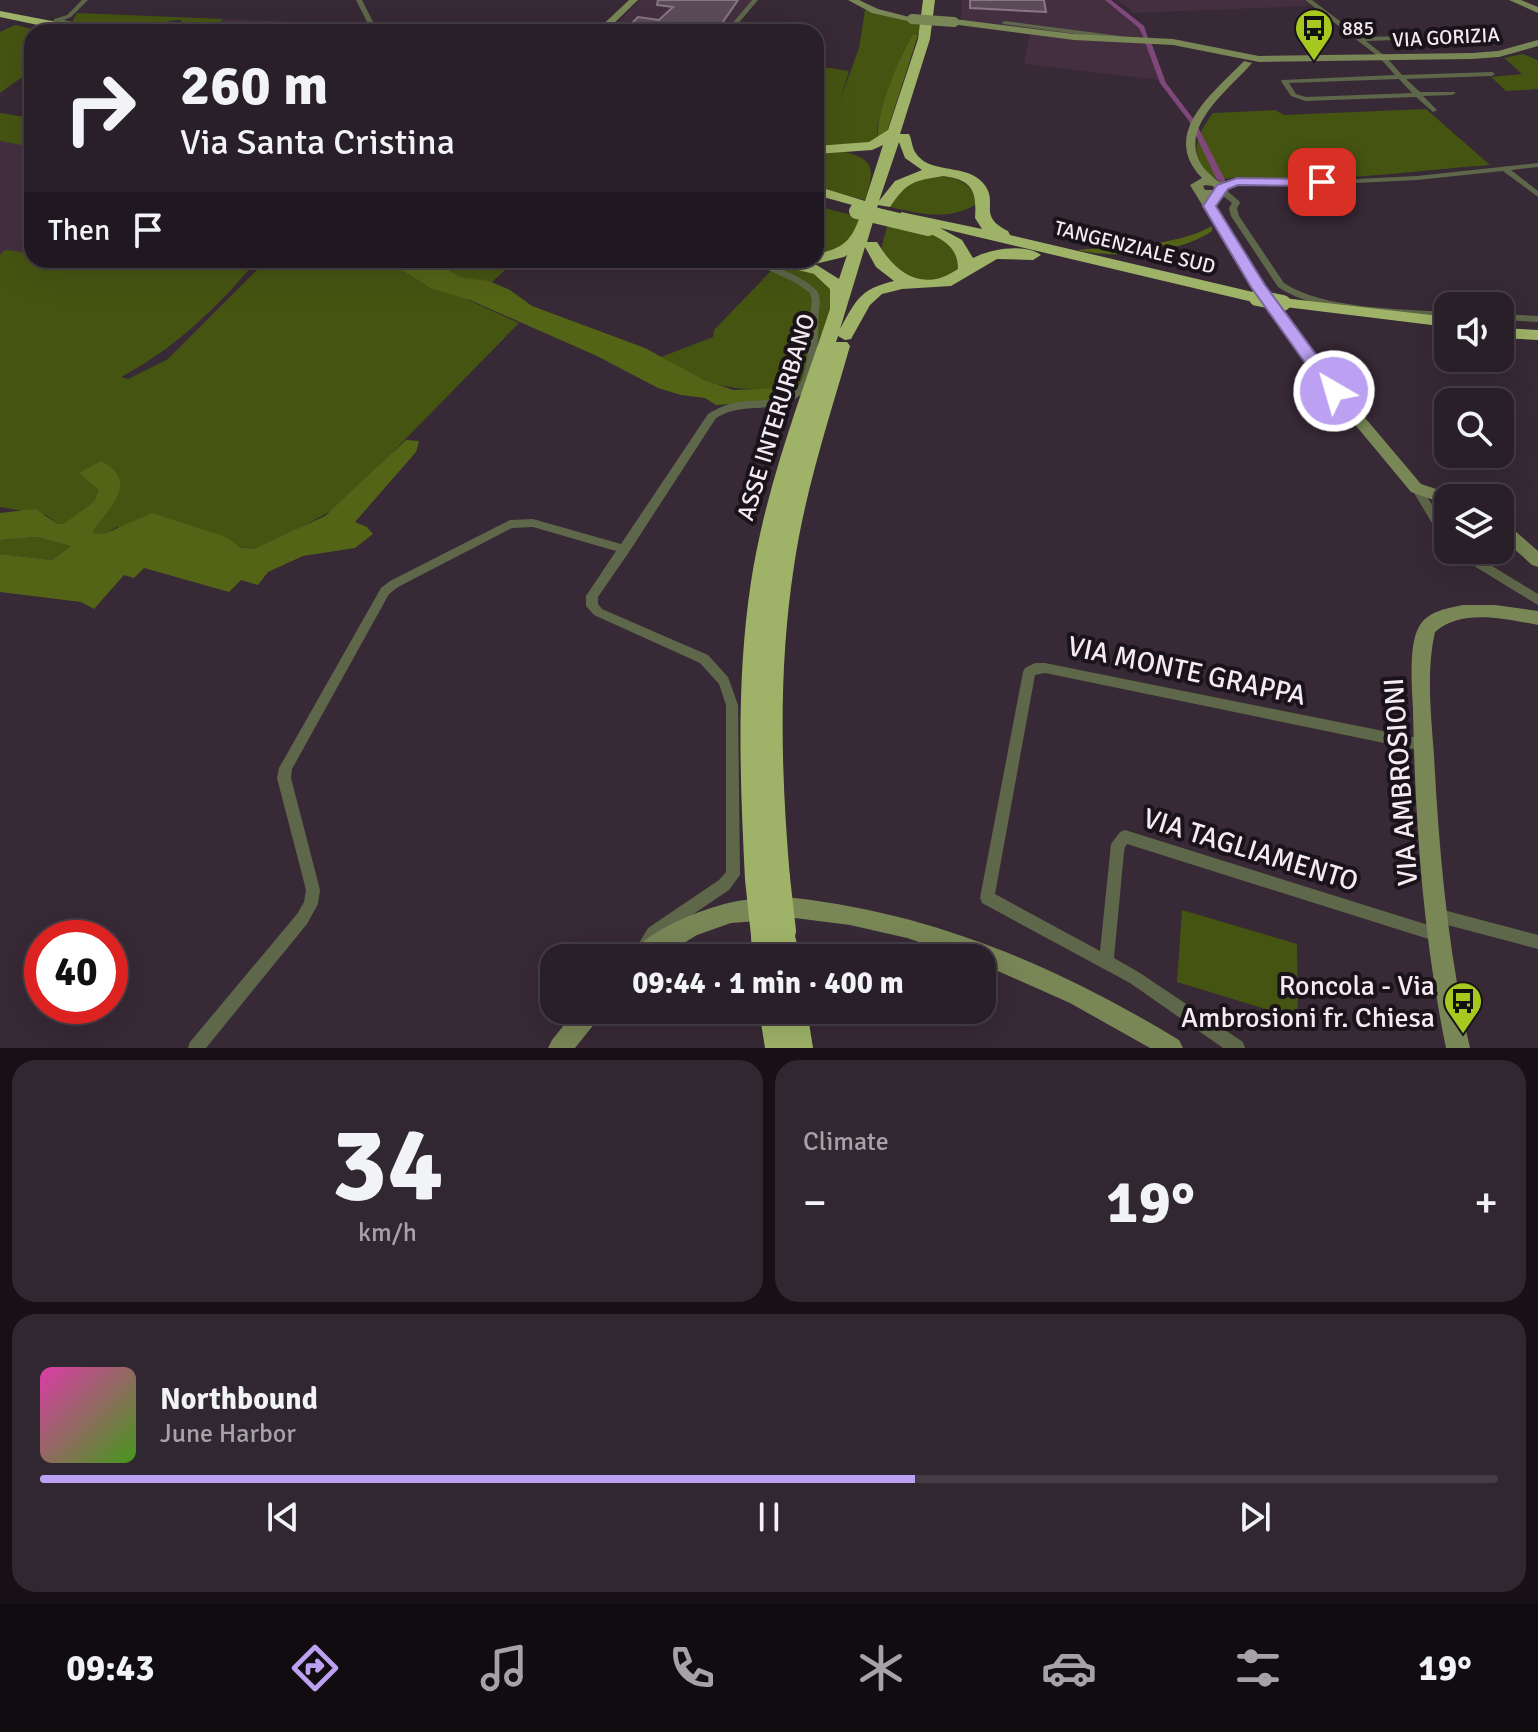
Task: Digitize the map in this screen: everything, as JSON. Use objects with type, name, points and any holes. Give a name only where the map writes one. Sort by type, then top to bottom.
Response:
[{"type":"highway","name":"ASSE INTERURBANO","points":[[866,241],[891,209],[899,135],[924,39],[929,0]]},
{"type":"highway","name":"ASSE INTERURBANO","points":[[775,944],[768,878],[777,612],[794,514],[838,334],[866,241],[880,178],[934,40],[938,0]]},
{"type":"highway","points":[[0,11],[63,23]]},
{"type":"highway","points":[[0,11],[48,24]]},
{"type":"highway","points":[[33,21],[63,23]]},
{"type":"highway","points":[[824,150],[846,150],[878,144],[899,135],[908,154],[917,162],[978,187],[983,195],[982,218],[989,227],[1039,251]]},
{"type":"highway","points":[[846,150],[871,160],[880,178]]},
{"type":"highway","points":[[950,173],[926,173],[906,178],[898,184],[891,209],[957,218],[982,204]]},
{"type":"highway","name":"TANGENZIALE SUD","points":[[824,195],[928,228],[1260,302],[1284,300],[1434,320]]},
{"type":"highway","points":[[824,204],[859,208]]},
{"type":"highway","name":"TANGENZIALE SUD","points":[[859,208],[891,209],[1039,251]]},
{"type":"highway","points":[[928,228],[958,243],[967,258],[966,270]]},
{"type":"highway","points":[[824,258],[866,241],[879,263],[890,274],[909,283]]},
{"type":"highway","points":[[838,334],[871,293],[887,286],[951,281],[982,259],[995,254],[1039,251]]},
{"type":"highway","points":[[807,268],[824,273],[836,285],[838,334]]},
{"type":"highway","name":"TANGENZIALE SUD","points":[[1284,300],[1434,327]]},
{"type":"highway","points":[[1514,324],[1538,323]]},
{"type":"highway","points":[[1514,334],[1538,335]]},
{"type":"highway","points":[[775,1024],[779,1048]]},
{"type":"highway","points":[[795,1024],[799,1048]]},
{"type":"street","points":[[63,23],[85,0]]},
{"type":"street","points":[[359,0],[371,24]]},
{"type":"street","points":[[608,24],[634,0]]},
{"type":"street","points":[[735,24],[755,0]]},
{"type":"street","name":"VIA GORIZIA","points":[[852,0],[875,11],[912,19],[1074,37],[1150,40],[1192,45],[1249,59],[1499,54],[1538,43]]},
{"type":"street","points":[[1308,0],[1383,58],[1433,110]]},
{"type":"street","points":[[1513,0],[1530,2],[1538,10]]},
{"type":"street","points":[[1005,23],[1124,38]]},
{"type":"street","points":[[1361,39],[1456,36]]},
{"type":"street","points":[[1249,59],[1200,117],[1187,143],[1197,167],[1214,191],[1258,287],[1311,362],[1416,488],[1434,517]]},
{"type":"street","points":[[1452,93],[1305,99],[1293,95],[1284,84],[1289,80],[1492,74]]},
{"type":"street","points":[[1214,191],[1237,181],[1295,184],[1506,170],[1538,165]]},
{"type":"street","points":[[1506,170],[1538,195]]},
{"type":"street","points":[[1214,191],[1236,203],[1233,208],[1235,216],[1284,300],[1291,293],[1303,298],[1434,313]]},
{"type":"street","points":[[647,944],[653,933],[724,885],[733,875],[732,705],[724,681],[704,659],[598,612],[592,606],[592,596],[712,416],[719,410],[792,399],[802,390],[809,375],[816,301],[814,292],[799,281],[769,268]]},
{"type":"street","points":[[1514,319],[1538,323]]},
{"type":"street","points":[[1416,488],[1434,494]]},
{"type":"street","points":[[196,1048],[311,904],[313,890],[284,778],[286,768],[385,591],[455,550],[510,524],[533,523],[625,549]]},
{"type":"street","points":[[1514,540],[1538,561]]},
{"type":"street","points":[[1480,564],[1538,600]]},
{"type":"street","name":"VIA AMBROSIONI","points":[[1458,1048],[1437,925],[1423,745],[1420,648],[1428,627],[1441,618],[1467,612],[1538,618]]},
{"type":"street","name":"VIA MONTE GRAPPA","points":[[1237,1048],[1163,995],[987,898],[1027,677],[1033,669],[1045,668],[1423,745]]},
{"type":"street","name":"VIA TAGLIAMENTO","points":[[1106,961],[1117,852],[1120,840],[1129,836],[1437,925]]},
{"type":"street","points":[[663,944],[689,928],[728,913],[778,907],[838,911],[951,944]]},
{"type":"street","points":[[1437,925],[1538,942]]},
{"type":"street","points":[[996,959],[1102,1007],[1171,1048]]},
{"type":"street","points":[[560,1048],[580,1024]]},
{"type":"shaded area","points":[[640,0],[752,0],[732,24],[616,24]]},
{"type":"shaded area","points":[[962,0],[1107,0],[1141,28],[1146,39],[1074,36],[961,22]]},
{"type":"shaded area","points":[[1118,0],[1303,0],[1310,6],[1134,13]]},
{"type":"shaded area","points":[[223,19],[342,24],[218,24]]},
{"type":"shaded area","points":[[1030,33],[1146,41],[1159,80],[1024,64]]},
{"type":"shaded area","points":[[0,141],[24,146],[24,268],[29,268],[0,359]]},
{"type":"green space","points":[[865,10],[922,22],[918,35],[913,34],[899,63],[879,122],[878,141],[868,145],[824,147],[824,67],[849,71],[840,100],[859,48]]},
{"type":"green space","points":[[77,13],[223,19],[218,24],[182,24],[181,20],[164,24],[72,22]]},
{"type":"green space","points":[[15,25],[24,27],[24,76],[0,93],[0,32]]},
{"type":"green space","points":[[913,34],[918,35],[887,132],[878,141],[884,103],[901,56]]},
{"type":"green space","points":[[1523,54],[1538,60],[1538,89],[1506,91],[1491,77],[1522,74],[1504,58]]},
{"type":"green space","points":[[1426,109],[1490,165],[1333,178],[1220,179],[1204,170],[1197,154],[1199,137],[1213,113],[1275,110],[1284,115]]},
{"type":"green space","points":[[0,113],[24,117],[24,146],[0,141]]},
{"type":"green space","points":[[840,151],[866,162],[871,173],[865,200],[824,190],[824,152]]},
{"type":"green space","points":[[935,175],[962,182],[980,202],[958,212],[936,215],[890,207],[904,186]]},
{"type":"green space","points":[[824,208],[860,217],[852,234],[824,255]]},
{"type":"green space","points":[[888,223],[943,237],[958,246],[959,269],[935,280],[925,281],[906,275],[881,249]]},
{"type":"green space","points":[[1212,226],[1212,231],[1198,239],[1165,249],[1128,254],[1077,250],[1163,242]]},
{"type":"green space","points":[[5,250],[24,252],[24,268],[250,268],[191,328],[158,355],[121,377],[128,379],[168,359],[259,268],[398,268],[430,288],[455,294],[519,323],[341,505],[281,539],[254,549],[117,527],[104,534],[91,533],[98,524],[58,524],[46,515],[0,507],[0,255]]},
{"type":"green space","points":[[398,268],[445,268],[461,277],[489,281],[510,290],[532,306],[645,348],[702,379],[733,390],[801,387],[784,400],[716,405],[705,398],[658,388],[597,356],[470,300],[430,288]]},
{"type":"green space","points":[[445,268],[507,268],[492,282],[461,277]]},
{"type":"green space","points":[[769,268],[802,268],[822,277],[829,284],[831,307],[814,354],[815,291]]},
{"type":"green space","points":[[771,271],[799,282],[812,292],[814,301],[807,369],[801,387],[728,387],[697,377],[661,357],[713,337],[714,330]]},
{"type":"green space","points":[[406,440],[419,441],[416,452],[355,522],[367,527],[373,534],[355,548],[303,556],[268,572],[258,585],[241,580],[229,592],[144,568],[134,578],[124,575],[94,609],[81,602],[0,592],[0,554],[52,560],[71,546],[36,537],[0,540],[0,513],[35,509],[58,524],[64,524],[94,502],[99,490],[79,473],[101,461],[113,469],[120,486],[118,496],[92,533],[104,534],[152,513],[226,537],[239,547],[254,549],[325,516]]},
{"type":"green space","points":[[36,537],[71,546],[52,560],[0,554],[0,540]]},
{"type":"green space","points":[[1182,910],[1297,944],[1298,1019],[1177,982]]},
{"type":"building","points":[[658,0],[738,0],[722,24],[631,24],[638,17],[659,20],[673,7],[657,5]]},
{"type":"building","points":[[970,0],[1044,0],[1046,12],[970,8]]},
{"type":"waterway","points":[[1108,0],[1142,27],[1146,37]]},
{"type":"waterway","points":[[1148,42],[1163,83],[1192,121],[1221,180]]},
{"type":"place","name":"885","points":[[1314,62]]},
{"type":"place","name":"Roncola - Via Ambrosioni fr. Chiesa","points":[[1463,1035]]},
{"type":"route","points":[[1322,182],[1275,184],[1237,181],[1221,188],[1222,191],[1215,195],[1210,206],[1258,287],[1334,391]]}]
